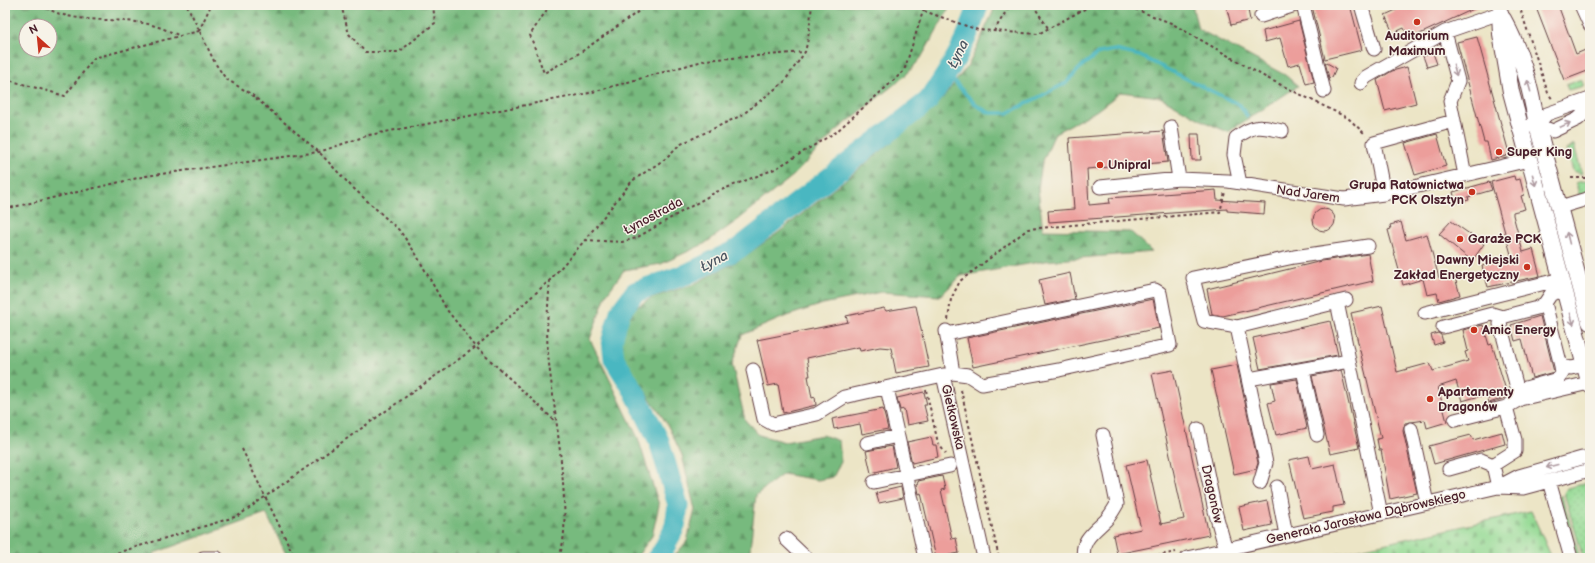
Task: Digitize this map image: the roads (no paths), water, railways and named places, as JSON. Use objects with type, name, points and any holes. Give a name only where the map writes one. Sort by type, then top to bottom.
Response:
[{"type":"main road","points":[[1498,9],[1517,45],[1532,95],[1538,124],[1590,322]]},
{"type":"main road","points":[[1498,9],[1511,92],[1590,384]]},
{"type":"street","points":[[1261,16],[1295,5]]},
{"type":"street","points":[[1302,5],[1324,91]]},
{"type":"street","points":[[1361,5],[1374,49]]},
{"type":"street","points":[[1583,6],[1590,25]]},
{"type":"street","points":[[1361,83],[1366,77],[1445,32],[1498,9]]},
{"type":"street","points":[[1445,32],[1458,81],[1450,101],[1465,175]]},
{"type":"street","points":[[1521,129],[1538,124],[1547,114],[1590,99]]},
{"type":"street","points":[[1538,124],[1553,131],[1578,119],[1590,108]]},
{"type":"street","points":[[1384,194],[1374,142],[1454,121]]},
{"type":"street","points":[[1171,126],[1179,179]]},
{"type":"street","points":[[1234,182],[1234,155],[1236,138],[1247,129],[1260,126],[1282,131]]},
{"type":"street","name":"Nad Jarem","points":[[1100,187],[1179,179],[1234,182],[1344,199],[1384,194],[1529,160]]},
{"type":"street","points":[[1560,207],[1590,198]]},
{"type":"street","points":[[1368,246],[1294,257],[1193,278],[1204,321],[1237,327],[1341,301],[1349,361],[1381,514]]},
{"type":"street","points":[[1443,327],[1492,314],[1502,317],[1536,308],[1545,303],[1551,294],[1563,284]]},
{"type":"street","points":[[1425,313],[1563,284]]},
{"type":"street","points":[[1155,290],[1160,293],[1170,345],[1059,370],[982,384],[968,375],[948,374],[946,332],[1155,290]]},
{"type":"street","points":[[1455,420],[1506,406],[1519,395],[1558,379],[1562,374],[1545,303]]},
{"type":"street","points":[[1502,317],[1500,324],[1519,395]]},
{"type":"street","points":[[1237,327],[1266,463],[1260,483]]},
{"type":"street","points":[[1249,379],[1349,361]]},
{"type":"street","points":[[1561,366],[1571,368],[1585,365]]},
{"type":"street","name":"Gietkowska","points":[[753,370],[764,419],[773,424],[817,414],[844,397],[948,374],[984,558]]},
{"type":"street","points":[[1303,370],[1317,435]]},
{"type":"street","points":[[1519,395],[1590,384]]},
{"type":"street","points":[[887,388],[924,558]]},
{"type":"street","points":[[1493,465],[1515,451],[1515,440],[1506,406]]},
{"type":"street","name":"Dragonów","points":[[1198,429],[1215,511],[1227,554]]},
{"type":"street","points":[[1411,429],[1427,503]]},
{"type":"street","points":[[1084,558],[1082,551],[1088,536],[1108,518],[1117,504],[1103,435]]},
{"type":"street","points":[[867,443],[897,436]]},
{"type":"street","name":"Generała Jarosława Dąbrowskiego","points":[[1498,487],[1518,476],[1582,458],[1590,458]]},
{"type":"street","points":[[1449,469],[1481,460],[1493,465]]},
{"type":"street","points":[[1493,465],[1498,487]]},
{"type":"street","points":[[874,482],[950,466]]},
{"type":"street","name":"Generała Jarosława Dąbrowskiego","points":[[1184,554],[1227,554],[1286,535],[1498,487],[1523,488],[1590,470]]},
{"type":"street","points":[[1549,482],[1571,558]]},
{"type":"street","points":[[1277,487],[1286,535]]},
{"type":"street","points":[[786,539],[806,558]]},
{"type":"street","points":[[203,558],[216,558]]},
{"type":"waterway","name":"Łyna","points":[[657,558],[663,551],[675,526],[678,505],[659,441],[634,391],[614,359],[612,340],[620,312],[635,292],[687,274],[738,249],[928,101],[958,55],[969,31],[978,5]]},
{"type":"waterway","points":[[948,75],[976,105],[990,113],[1008,113],[1066,83],[1083,65],[1099,53],[1115,50],[1140,56],[1240,105],[1247,116]]},
{"type":"place","name":"Auditorium Maximum","points":[[1417,22]]},
{"type":"place","name":"Super King","points":[[1499,152]]},
{"type":"place","name":"Unipral","points":[[1100,165]]},
{"type":"place","name":"Grupa Ratownictwa PCK Olsztyn","points":[[1472,192]]},
{"type":"place","name":"Garaże PCK","points":[[1460,239]]},
{"type":"place","name":"Dawny Miejski Zakład Energetyczny","points":[[1527,267]]},
{"type":"place","name":"Amic Energy","points":[[1474,330]]},
{"type":"place","name":"Apartamenty Dragonów","points":[[1430,399]]}]
